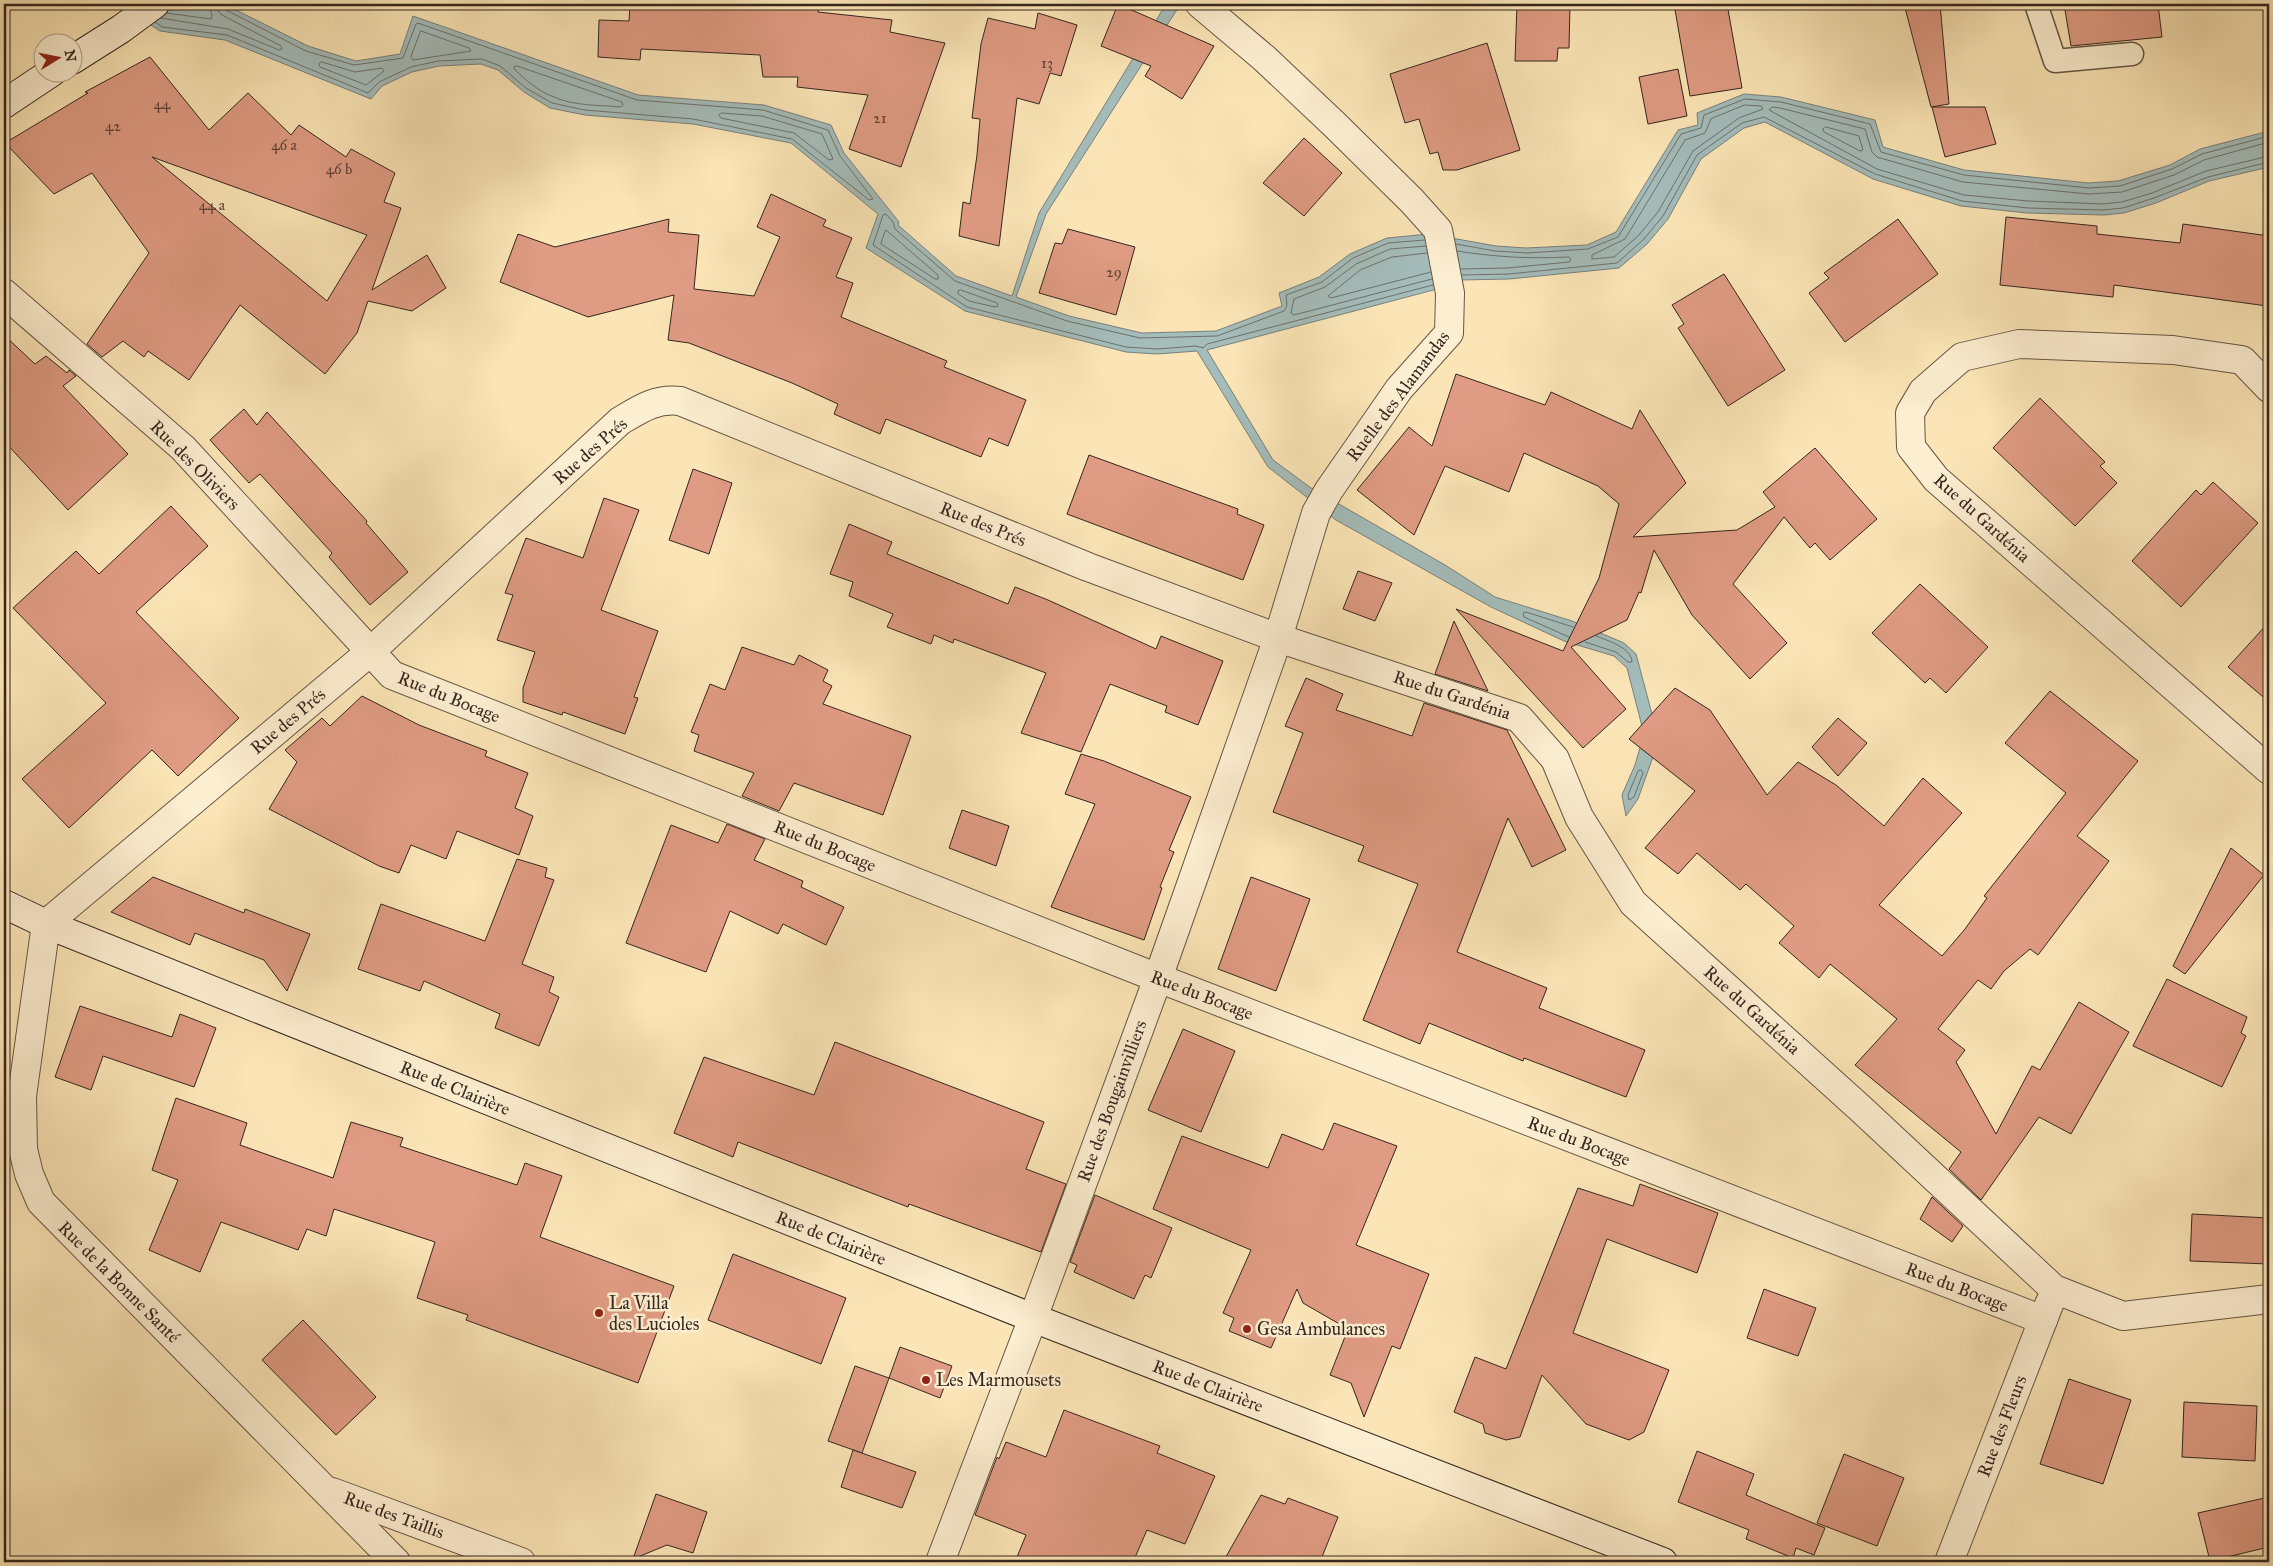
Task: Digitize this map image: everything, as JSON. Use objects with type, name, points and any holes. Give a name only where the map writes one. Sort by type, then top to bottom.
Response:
[{"type":"street","points":[[82,54],[155,4]]},
{"type":"street","name":"Ruelle des Alamandas","points":[[1200,4],[1264,58],[1412,201],[1438,230],[1450,293],[1450,333],[1399,389],[1329,490],[1316,513],[1278,638]]},
{"type":"street","points":[[4,104],[37,82]]},
{"type":"street","name":"Rue des Oliviers","points":[[4,294],[183,448],[370,652]]},
{"type":"street","name":"Rue du Gardénia","points":[[2269,388],[2242,360],[2173,350],[2019,344],[1962,357],[1923,391],[1910,413],[1911,447],[1936,479],[2269,770]]},
{"type":"street","name":"Rue des Prés","points":[[46,924],[370,652],[620,421],[649,404],[666,399],[680,401],[1088,567],[1278,638]]},
{"type":"street","name":"Rue du Gardénia","points":[[1278,638],[1519,718],[1555,759],[1579,817],[1633,903],[1861,1109],[2054,1289],[2123,1316],[2269,1299]]},
{"type":"street","name":"Rue des Bougainvilliers","points":[[940,1562],[1033,1318],[1158,978],[1278,638]]},
{"type":"street","name":"Rue du Bocage","points":[[370,652],[392,675],[1158,978],[2043,1320]]},
{"type":"street","name":"Rue de Clairière","points":[[4,904],[46,924],[1033,1318],[1663,1562]]},
{"type":"street","name":"Rue de la Bonne Santé","points":[[46,924],[22,1096],[23,1149],[29,1174],[41,1202],[396,1562]]},
{"type":"street","name":"Rue des Fleurs","points":[[1949,1562],[2054,1289]]},
{"type":"street","name":"Rue des Taillis","points":[[324,1489],[521,1562]]},
{"type":"lane","points":[[2036,4],[2055,61],[2132,54]]},
{"type":"water","points":[[119,4],[224,4],[308,46],[356,61],[400,54],[413,16],[638,95],[764,105],[831,125],[844,153],[899,222],[898,225],[956,276],[1012,296],[1039,213],[1166,4],[1174,4],[1178,8],[1046,214],[1016,297],[1069,316],[1142,333],[1216,331],[1282,306],[1279,293],[1319,277],[1350,254],[1387,238],[1429,234],[1496,246],[1526,248],[1587,245],[1616,232],[1678,130],[1698,125],[1697,113],[1744,94],[1781,97],[1875,120],[1883,147],[1964,170],[2088,183],[2118,181],[2170,165],[2200,149],[2269,131],[2269,167],[2209,181],[2156,203],[2124,213],[2104,215],[2027,213],[1961,206],[1873,179],[1765,122],[1744,128],[1701,159],[1668,219],[1647,244],[1619,268],[1509,279],[1461,280],[1441,288],[1207,350],[1273,460],[1311,488],[1445,565],[1495,597],[1572,621],[1624,643],[1636,654],[1659,740],[1638,799],[1626,816],[1622,795],[1635,765],[1644,734],[1627,668],[1614,656],[1564,641],[1491,607],[1336,520],[1268,467],[1197,351],[1157,354],[1126,352],[965,311],[866,248],[878,214],[791,143],[693,124],[585,115],[550,108],[524,92],[498,70],[481,64],[439,66],[412,72],[382,86],[371,99],[225,40],[160,31]]},
{"type":"building","points":[[630,4],[819,4],[818,12],[892,20],[890,32],[945,43],[901,167],[849,149],[868,95],[797,87],[798,77],[763,77],[760,55],[641,49],[640,60],[598,57],[599,20],[629,21]]},
{"type":"building","points":[[1118,4],[1214,46],[1182,99],[1145,76],[1151,66],[1101,46]]},
{"type":"building","points":[[1517,4],[1570,4],[1569,48],[1558,48],[1557,61],[1515,61]]},
{"type":"building","points":[[1674,4],[1727,4],[1742,88],[1690,96]]},
{"type":"building","points":[[1904,4],[1940,4],[1949,104],[1931,107]]},
{"type":"building","points":[[2064,4],[2158,4],[2162,37],[2071,46]]},
{"type":"building","points":[[1038,13],[1077,25],[1061,76],[1050,73],[1039,104],[1017,98],[999,246],[959,236],[963,202],[970,204],[977,155],[980,119],[972,118],[981,44],[988,18],[1035,29]]},
{"type":"building","points":[[1487,43],[1520,150],[1457,170],[1443,170],[1438,152],[1430,154],[1419,119],[1405,123],[1390,74]]},
{"type":"building","points":[[150,57],[209,130],[248,93],[291,135],[299,125],[346,157],[351,149],[395,173],[384,202],[401,208],[372,290],[427,255],[446,288],[412,311],[368,301],[357,333],[325,374],[240,305],[189,380],[148,351],[144,357],[123,341],[102,357],[87,344],[149,253],[92,173],[54,194],[5,143],[88,93],[85,92]],"holes":[[[152,157],[367,235],[327,301]]]},
{"type":"building","points":[[1678,69],[1687,116],[1648,124],[1639,77]]},
{"type":"building","points":[[1932,107],[1985,107],[1996,144],[1945,157]]},
{"type":"building","points":[[1304,138],[1342,173],[1304,216],[1263,183]]},
{"type":"building","points":[[771,194],[826,220],[823,226],[852,238],[836,277],[853,283],[841,317],[947,361],[944,367],[1026,400],[1008,446],[989,438],[981,457],[886,419],[880,434],[834,414],[838,404],[792,383],[689,343],[668,340],[674,295],[588,317],[500,282],[518,234],[555,247],[669,219],[668,232],[699,235],[694,289],[754,296],[780,237],[757,227]]},
{"type":"building","points":[[2006,217],[2097,226],[2097,234],[2180,243],[2183,224],[2269,236],[2267,306],[2114,285],[2113,297],[2000,285]]},
{"type":"building","points":[[1898,219],[1938,274],[1845,342],[1809,293],[1829,278],[1824,273]]},
{"type":"building","points":[[1068,229],[1135,247],[1116,315],[1039,293],[1055,243],[1062,244]]},
{"type":"building","points":[[1724,274],[1785,370],[1728,406],[1678,328],[1684,324],[1672,305]]},
{"type":"building","points":[[4,335],[35,364],[46,356],[67,373],[69,370],[76,376],[63,386],[128,454],[68,510],[4,441]]},
{"type":"building","points":[[1456,374],[1545,405],[1551,392],[1632,429],[1640,410],[1686,483],[1633,537],[1737,530],[1775,507],[1763,492],[1815,448],[1877,519],[1830,560],[1815,543],[1810,548],[1784,517],[1733,584],[1787,643],[1750,679],[1692,615],[1654,550],[1641,593],[1639,592],[1627,620],[1571,647],[1626,709],[1583,748],[1456,609],[1563,651],[1599,578],[1619,504],[1598,486],[1524,453],[1509,492],[1445,466],[1414,535],[1357,490],[1409,427],[1432,446]]},
{"type":"building","points":[[2040,398],[2105,462],[2100,466],[2117,483],[2075,526],[1993,448]]},
{"type":"building","points":[[244,409],[257,425],[267,412],[367,521],[366,523],[408,572],[370,605],[329,557],[332,553],[260,474],[249,483],[210,440]]},
{"type":"building","points":[[1089,455],[1238,509],[1237,514],[1264,525],[1243,580],[1067,514]]},
{"type":"building","points":[[693,469],[732,483],[709,554],[669,540]]},
{"type":"building","points":[[2213,482],[2258,523],[2181,607],[2132,561],[2196,490],[2201,495]]},
{"type":"building","points":[[604,498],[639,510],[601,610],[658,631],[634,697],[638,698],[625,734],[563,712],[562,715],[523,702],[523,688],[535,652],[497,640],[513,595],[505,593],[526,538],[583,558]]},
{"type":"building","points":[[171,506],[208,546],[136,612],[239,718],[178,776],[152,750],[69,828],[22,779],[106,703],[13,608],[76,551],[99,574]]},
{"type":"building","points":[[849,524],[892,542],[887,554],[1008,604],[1015,587],[1156,649],[1161,636],[1223,661],[1198,725],[1165,712],[1167,706],[1110,684],[1081,752],[1021,733],[1046,673],[954,639],[953,643],[934,635],[931,644],[887,627],[893,614],[849,596],[853,582],[830,574]]},
{"type":"building","points":[[1358,571],[1392,583],[1375,621],[1343,609]]},
{"type":"building","points":[[1920,584],[1988,647],[1946,693],[1930,678],[1925,683],[1872,633]]},
{"type":"building","points":[[1454,621],[1476,666],[1488,691],[1435,674]]},
{"type":"building","points":[[2269,622],[2269,702],[2228,667]]},
{"type":"building","points":[[742,647],[794,665],[799,655],[828,670],[823,681],[832,686],[823,704],[911,736],[883,815],[794,783],[779,811],[742,796],[754,773],[694,751],[699,735],[691,732],[710,684],[725,690]]},
{"type":"building","points":[[1306,678],[1343,694],[1336,710],[1412,736],[1424,703],[1507,730],[1566,850],[1532,867],[1508,818],[1457,952],[1547,988],[1539,1008],[1645,1050],[1626,1097],[1524,1058],[1523,1061],[1429,1023],[1420,1044],[1363,1020],[1418,884],[1358,861],[1364,846],[1273,812],[1303,733],[1285,726]]},
{"type":"building","points":[[1675,688],[1710,710],[1767,795],[1798,762],[1836,785],[1884,826],[1923,778],[1962,813],[1879,905],[1942,956],[1965,929],[1987,898],[1984,896],[2066,793],[2005,743],[2050,691],[2138,761],[2077,836],[2109,861],[2038,955],[2030,949],[2004,971],[1991,989],[1978,980],[1938,1029],[1965,1050],[1956,1062],[1996,1134],[2032,1066],[2040,1070],[2079,1002],[2129,1032],[2071,1134],[2039,1117],[1981,1200],[1949,1169],[1961,1152],[1855,1065],[1897,1019],[1830,964],[1819,978],[1779,943],[1794,926],[1746,884],[1740,890],[1697,853],[1678,874],[1645,848],[1695,791],[1629,739]]},
{"type":"building","points":[[362,696],[419,725],[487,751],[485,756],[528,773],[515,808],[533,816],[519,855],[457,831],[446,859],[411,845],[399,873],[379,866],[269,809],[297,762],[285,750],[322,718],[330,726]]},
{"type":"building","points":[[1838,718],[1867,743],[1838,776],[1812,747]]},
{"type":"building","points":[[1081,754],[1104,761],[1191,797],[1169,850],[1174,852],[1160,887],[1162,888],[1144,940],[1051,907],[1095,804],[1065,794]]},
{"type":"building","points":[[962,810],[1009,826],[996,866],[949,848]]},
{"type":"building","points":[[727,824],[765,839],[754,860],[803,881],[801,887],[844,907],[826,945],[783,924],[778,934],[730,911],[706,972],[626,943],[671,825],[718,843]]},
{"type":"building","points":[[2231,848],[2264,875],[2185,974],[2173,966]]},
{"type":"building","points":[[517,859],[547,868],[545,877],[554,880],[522,964],[554,977],[549,992],[559,997],[539,1046],[495,1028],[500,1014],[424,981],[420,991],[358,969],[381,904],[485,941]]},
{"type":"building","points":[[153,877],[244,913],[245,909],[310,934],[287,991],[264,960],[195,933],[190,945],[111,912]]},
{"type":"building","points":[[1251,877],[1310,899],[1276,991],[1218,969]]},
{"type":"building","points":[[2167,979],[2247,1017],[2241,1033],[2246,1036],[2222,1087],[2133,1046]]},
{"type":"building","points":[[80,1006],[172,1037],[180,1014],[216,1028],[194,1087],[103,1056],[91,1090],[55,1077]]},
{"type":"building","points":[[1183,1029],[1235,1051],[1201,1132],[1148,1110]]},
{"type":"building","points":[[835,1042],[1044,1122],[1026,1169],[1066,1184],[1041,1252],[909,1204],[908,1207],[738,1142],[733,1157],[674,1133],[704,1057],[814,1095]]},
{"type":"building","points":[[176,1098],[247,1123],[240,1145],[333,1178],[351,1122],[403,1138],[400,1146],[517,1185],[525,1163],[562,1176],[540,1237],[674,1286],[638,1383],[466,1320],[468,1315],[417,1298],[435,1242],[334,1209],[326,1236],[307,1229],[298,1250],[221,1222],[200,1272],[149,1250],[178,1180],[152,1170]]},
{"type":"building","points":[[1334,1123],[1397,1146],[1356,1245],[1429,1274],[1400,1349],[1392,1346],[1364,1417],[1351,1383],[1330,1375],[1348,1329],[1303,1303],[1297,1289],[1271,1348],[1229,1331],[1234,1318],[1223,1313],[1251,1250],[1153,1209],[1182,1136],[1268,1168],[1282,1134],[1323,1150]]},
{"type":"building","points":[[1640,1184],[1718,1213],[1697,1273],[1607,1239],[1573,1333],[1669,1370],[1644,1432],[1629,1440],[1586,1424],[1542,1375],[1520,1437],[1506,1440],[1485,1433],[1483,1424],[1454,1412],[1475,1357],[1506,1369],[1578,1188],[1633,1206]]},
{"type":"building","points":[[1095,1195],[1172,1228],[1151,1278],[1145,1275],[1134,1299],[1074,1272],[1077,1265],[1070,1262]]},
{"type":"building","points":[[1932,1197],[1963,1226],[1952,1242],[1920,1219]]},
{"type":"building","points":[[2192,1214],[2269,1218],[2269,1264],[2190,1261]]},
{"type":"building","points":[[733,1254],[846,1298],[821,1364],[708,1320]]},
{"type":"building","points":[[1764,1289],[1816,1308],[1798,1356],[1747,1338]]},
{"type":"building","points":[[303,1320],[376,1397],[336,1435],[262,1360]]},
{"type":"building","points":[[900,1347],[952,1366],[940,1398],[889,1378]]},
{"type":"building","points":[[855,1366],[889,1378],[862,1453],[828,1441]]},
{"type":"building","points":[[2069,1379],[2131,1400],[2103,1484],[2040,1464]]},
{"type":"building","points":[[2184,1402],[2257,1406],[2255,1461],[2182,1457]]},
{"type":"building","points":[[1064,1410],[1160,1446],[1157,1453],[1215,1476],[1185,1544],[1147,1530],[1133,1562],[1015,1562],[1026,1535],[975,1515],[997,1457],[999,1459],[1006,1442],[1046,1457]]},
{"type":"building","points":[[853,1450],[916,1472],[902,1508],[841,1487]]},
{"type":"building","points":[[1697,1451],[1754,1474],[1746,1495],[1825,1528],[1814,1555],[1796,1548],[1793,1558],[1746,1539],[1749,1530],[1678,1502]]},
{"type":"building","points":[[1844,1454],[1904,1478],[1877,1546],[1817,1523]]},
{"type":"building","points":[[656,1494],[707,1512],[693,1553],[667,1545],[633,1559]]},
{"type":"building","points":[[1261,1495],[1285,1504],[1288,1498],[1338,1517],[1320,1562],[1223,1562]]},
{"type":"building","points":[[2269,1497],[2269,1547],[2210,1561],[2198,1513]]},
{"type":"place","name":"La Villa des Lucioles","points":[[599,1313]]},
{"type":"place","name":"Gesa Ambulances","points":[[1247,1329]]},
{"type":"place","name":"Les Marmousets","points":[[926,1380]]}]
